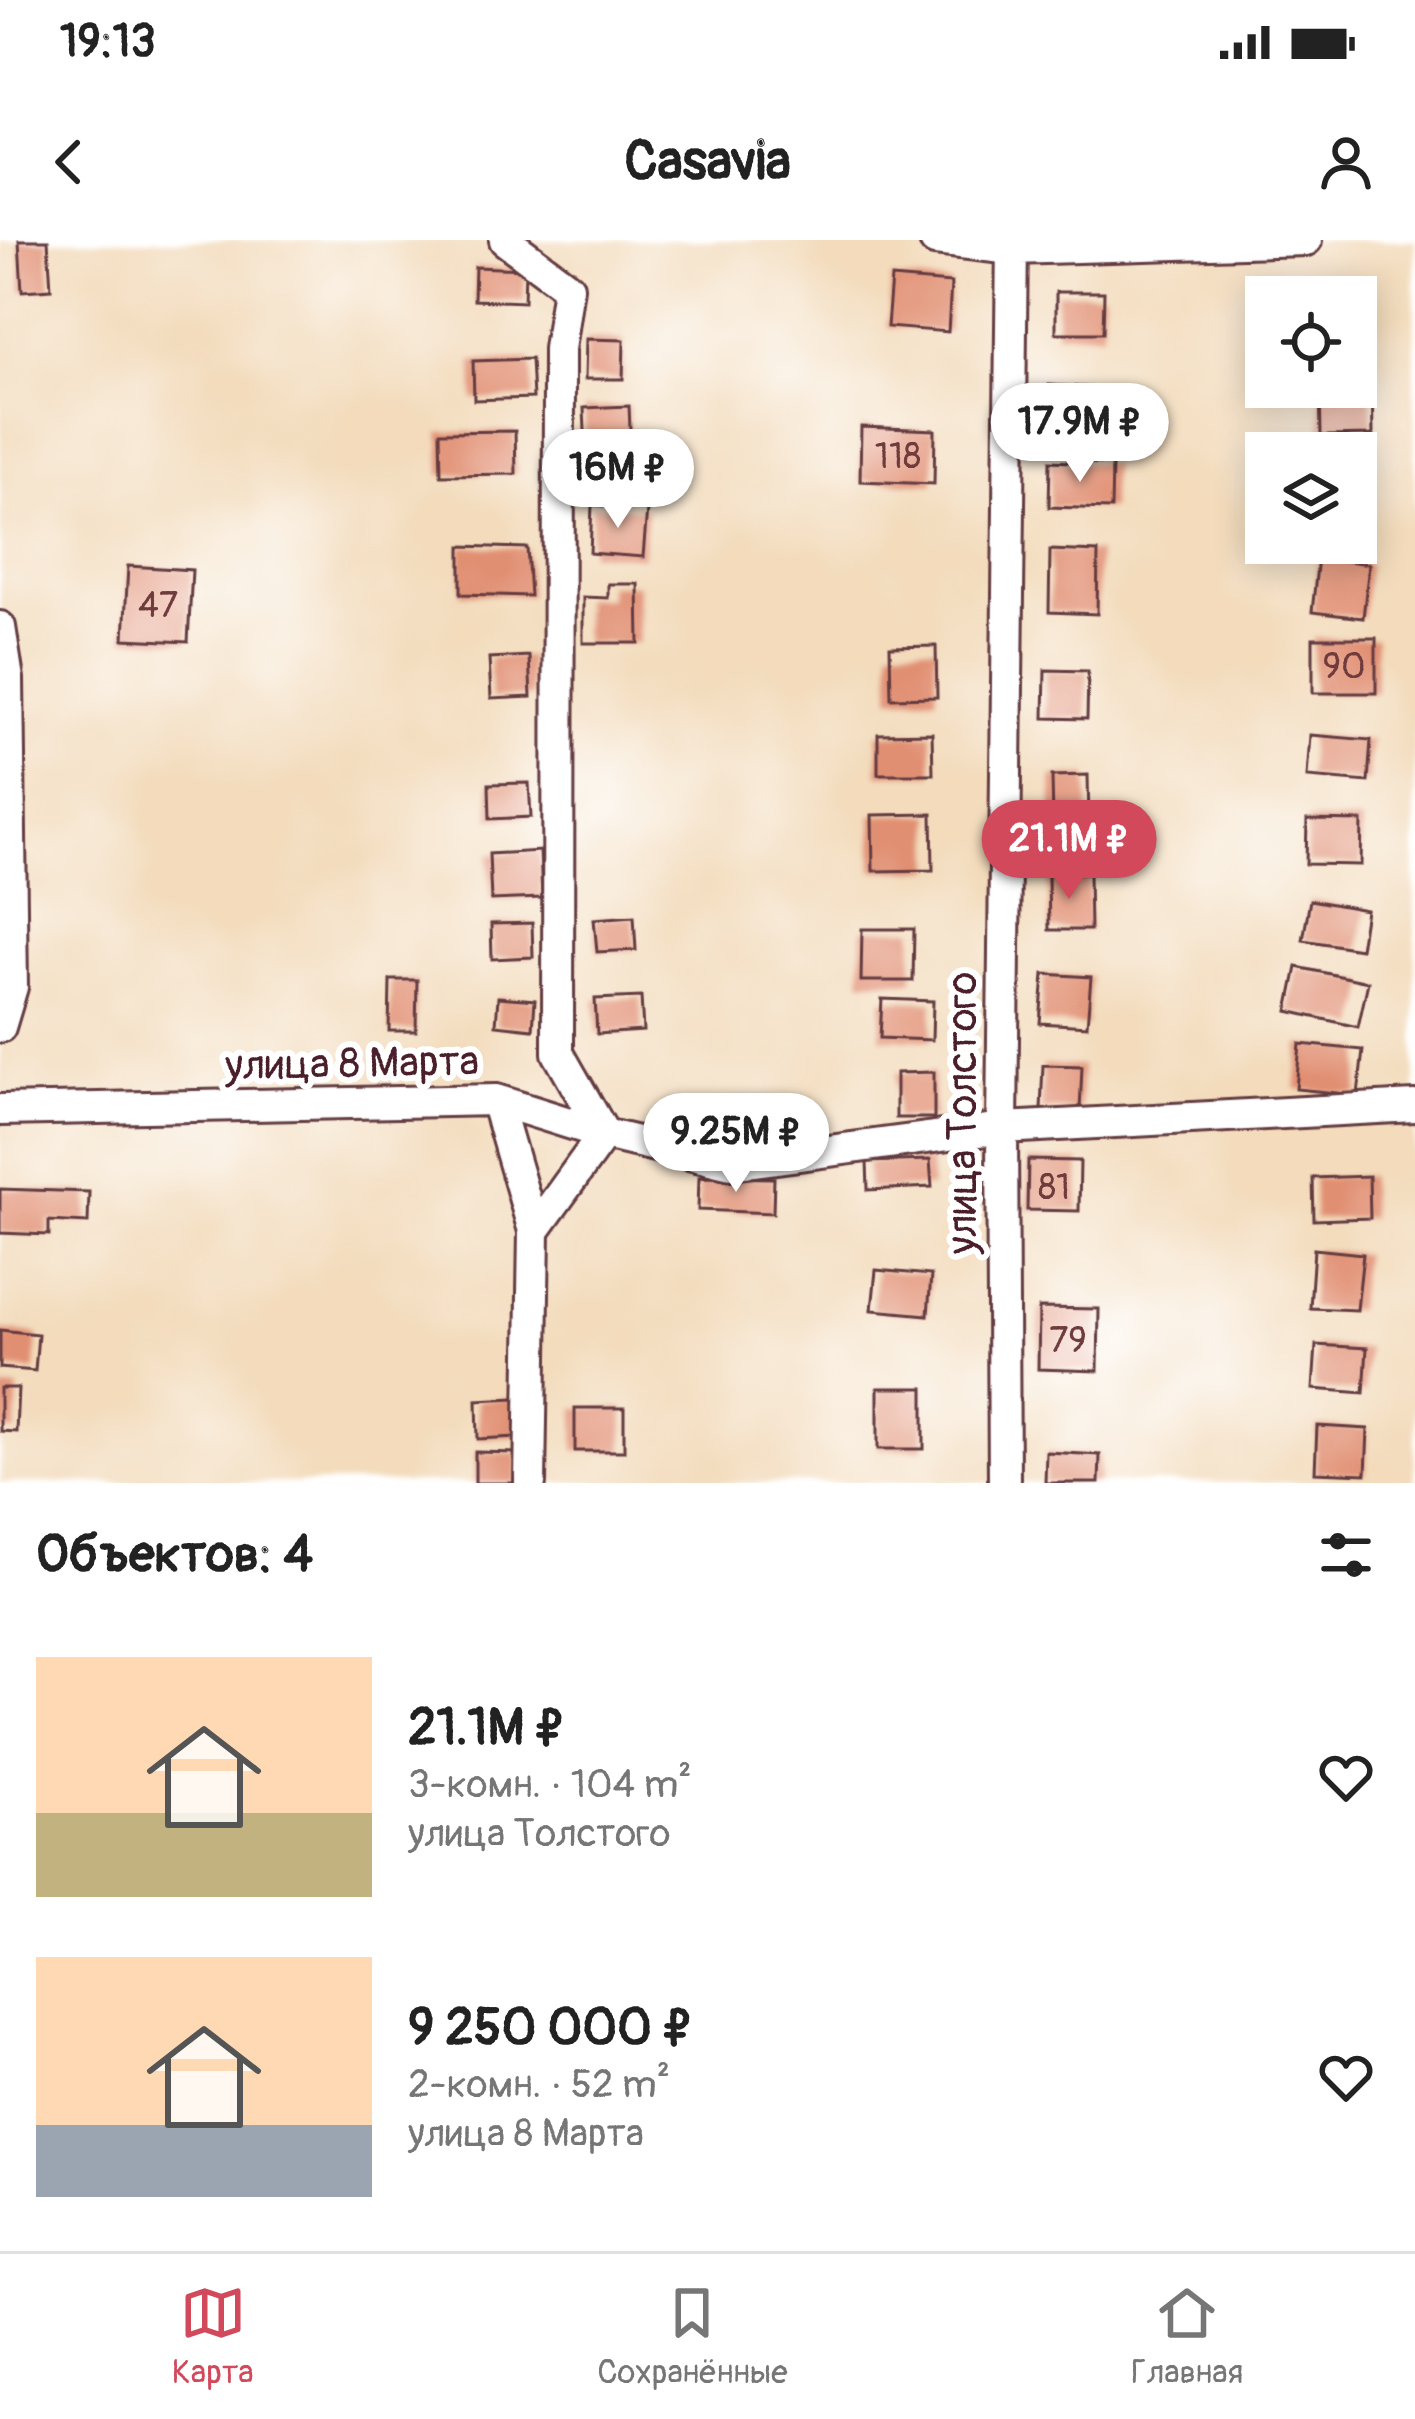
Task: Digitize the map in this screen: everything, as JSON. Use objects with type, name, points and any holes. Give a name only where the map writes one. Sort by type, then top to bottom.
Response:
[{"type":"street","points":[[505,240],[568,286],[559,349],[558,1053],[604,1134],[535,1232]]},
{"type":"street","points":[[935,240],[1012,244],[1306,240]]},
{"type":"street","name":"улица Толстого","points":[[1004,1483],[1002,1128],[1012,244]]},
{"type":"street","points":[[0,627],[8,679],[12,987],[0,1027]]},
{"type":"street","points":[[496,1100],[535,1232],[530,1483]]},
{"type":"street","name":"улица 8 Марта","points":[[0,1111],[496,1100],[604,1134],[731,1164],[1002,1128],[1415,1106]]},
{"type":"building","points":[[19,240],[48,240],[51,289],[22,291]]},
{"type":"building","points":[[475,267],[525,269],[524,302],[474,300]]},
{"type":"building","points":[[891,278],[951,283],[948,332],[887,327]]},
{"type":"building","points":[[1056,292],[1104,292],[1103,333],[1056,333]]},
{"type":"building","points":[[586,339],[624,340],[623,379],[585,379]]},
{"type":"building","points":[[531,359],[533,398],[474,400],[473,361]]},
{"type":"building","points":[[1049,385],[1117,389],[1115,434],[1047,431]]},
{"type":"building","points":[[629,406],[631,452],[586,453],[584,408]]},
{"type":"building","points":[[1320,408],[1372,408],[1373,432],[1321,432]]},
{"type":"building","points":[[861,427],[935,430],[934,484],[860,481]]},
{"type":"building","points":[[515,431],[516,474],[441,475],[440,432]]},
{"type":"building","points":[[1050,461],[1112,464],[1111,509],[1049,507]]},
{"type":"building","points":[[592,505],[647,509],[643,557],[590,553]]},
{"type":"building","points":[[461,546],[527,548],[530,596],[461,594]]},
{"type":"building","points":[[1050,550],[1098,552],[1097,614],[1049,612]]},
{"type":"building","points":[[1317,564],[1369,564],[1363,618],[1312,612]]},
{"type":"building","points":[[128,566],[192,570],[188,642],[124,639]]},
{"type":"building","points":[[608,584],[638,584],[639,643],[583,643],[583,597],[608,598]]},
{"type":"building","points":[[1313,638],[1376,638],[1376,693],[1313,693]]},
{"type":"building","points":[[936,646],[937,697],[891,698],[890,647]]},
{"type":"building","points":[[529,656],[531,697],[491,699],[489,658]]},
{"type":"building","points":[[1045,670],[1088,671],[1087,719],[1044,718]]},
{"type":"building","points":[[932,733],[933,774],[878,774],[878,734]]},
{"type":"building","points":[[1310,735],[1371,740],[1368,782],[1307,777]]},
{"type":"building","points":[[1088,775],[1089,821],[1053,821],[1052,776]]},
{"type":"building","points":[[529,783],[531,817],[490,819],[489,784]]},
{"type":"building","points":[[932,814],[933,870],[873,871],[872,815]]},
{"type":"building","points":[[1307,820],[1362,821],[1361,865],[1306,864]]},
{"type":"building","points":[[540,851],[542,898],[491,900],[489,854]]},
{"type":"building","points":[[1089,874],[1090,930],[1049,930],[1048,875]]},
{"type":"building","points":[[1310,900],[1366,910],[1360,949],[1303,940]]},
{"type":"building","points":[[634,916],[636,950],[597,952],[594,919]]},
{"type":"building","points":[[532,923],[533,957],[492,959],[491,924]]},
{"type":"building","points":[[862,929],[914,929],[913,981],[861,981]]},
{"type":"building","points":[[1297,967],[1368,982],[1358,1027],[1288,1011]]},
{"type":"building","points":[[1044,974],[1091,977],[1087,1026],[1040,1023]]},
{"type":"building","points":[[390,980],[417,980],[416,1031],[389,1031]]},
{"type":"building","points":[[498,997],[535,1000],[533,1029],[496,1025]]},
{"type":"building","points":[[641,997],[643,1031],[597,1034],[595,999]]},
{"type":"building","points":[[882,999],[933,1001],[932,1040],[880,1038]]},
{"type":"building","points":[[1300,1044],[1363,1050],[1358,1095],[1296,1089]]},
{"type":"building","points":[[1043,1065],[1082,1066],[1080,1111],[1041,1110]]},
{"type":"building","points":[[934,1072],[934,1118],[896,1118],[896,1073]]},
{"type":"building","points":[[930,1160],[932,1187],[868,1190],[867,1162]]},
{"type":"building","points":[[1028,1160],[1080,1161],[1079,1211],[1027,1210]]},
{"type":"building","points":[[1369,1176],[1370,1218],[1314,1220],[1313,1178]]},
{"type":"building","points":[[699,1177],[774,1178],[773,1213],[698,1210]]},
{"type":"building","points":[[0,1189],[89,1192],[88,1223],[49,1221],[49,1235],[0,1233]]},
{"type":"building","points":[[1314,1249],[1363,1254],[1357,1310],[1310,1308]]},
{"type":"building","points":[[876,1270],[931,1275],[928,1315],[872,1310]]},
{"type":"building","points":[[1039,1308],[1099,1309],[1098,1371],[1038,1369]]},
{"type":"building","points":[[0,1330],[38,1334],[35,1371],[0,1368]]},
{"type":"building","points":[[1316,1345],[1367,1348],[1364,1393],[1313,1389]]},
{"type":"building","points":[[0,1388],[18,1388],[16,1432],[0,1431]]},
{"type":"building","points":[[878,1388],[924,1388],[924,1449],[878,1449]]},
{"type":"building","points":[[515,1398],[517,1437],[478,1439],[477,1400]]},
{"type":"building","points":[[575,1408],[624,1408],[624,1451],[575,1451]]},
{"type":"building","points":[[1317,1426],[1368,1429],[1366,1474],[1315,1472]]},
{"type":"building","points":[[475,1452],[518,1453],[518,1483],[475,1483]]},
{"type":"building","points":[[1046,1452],[1100,1455],[1099,1483],[1045,1483]]}]
